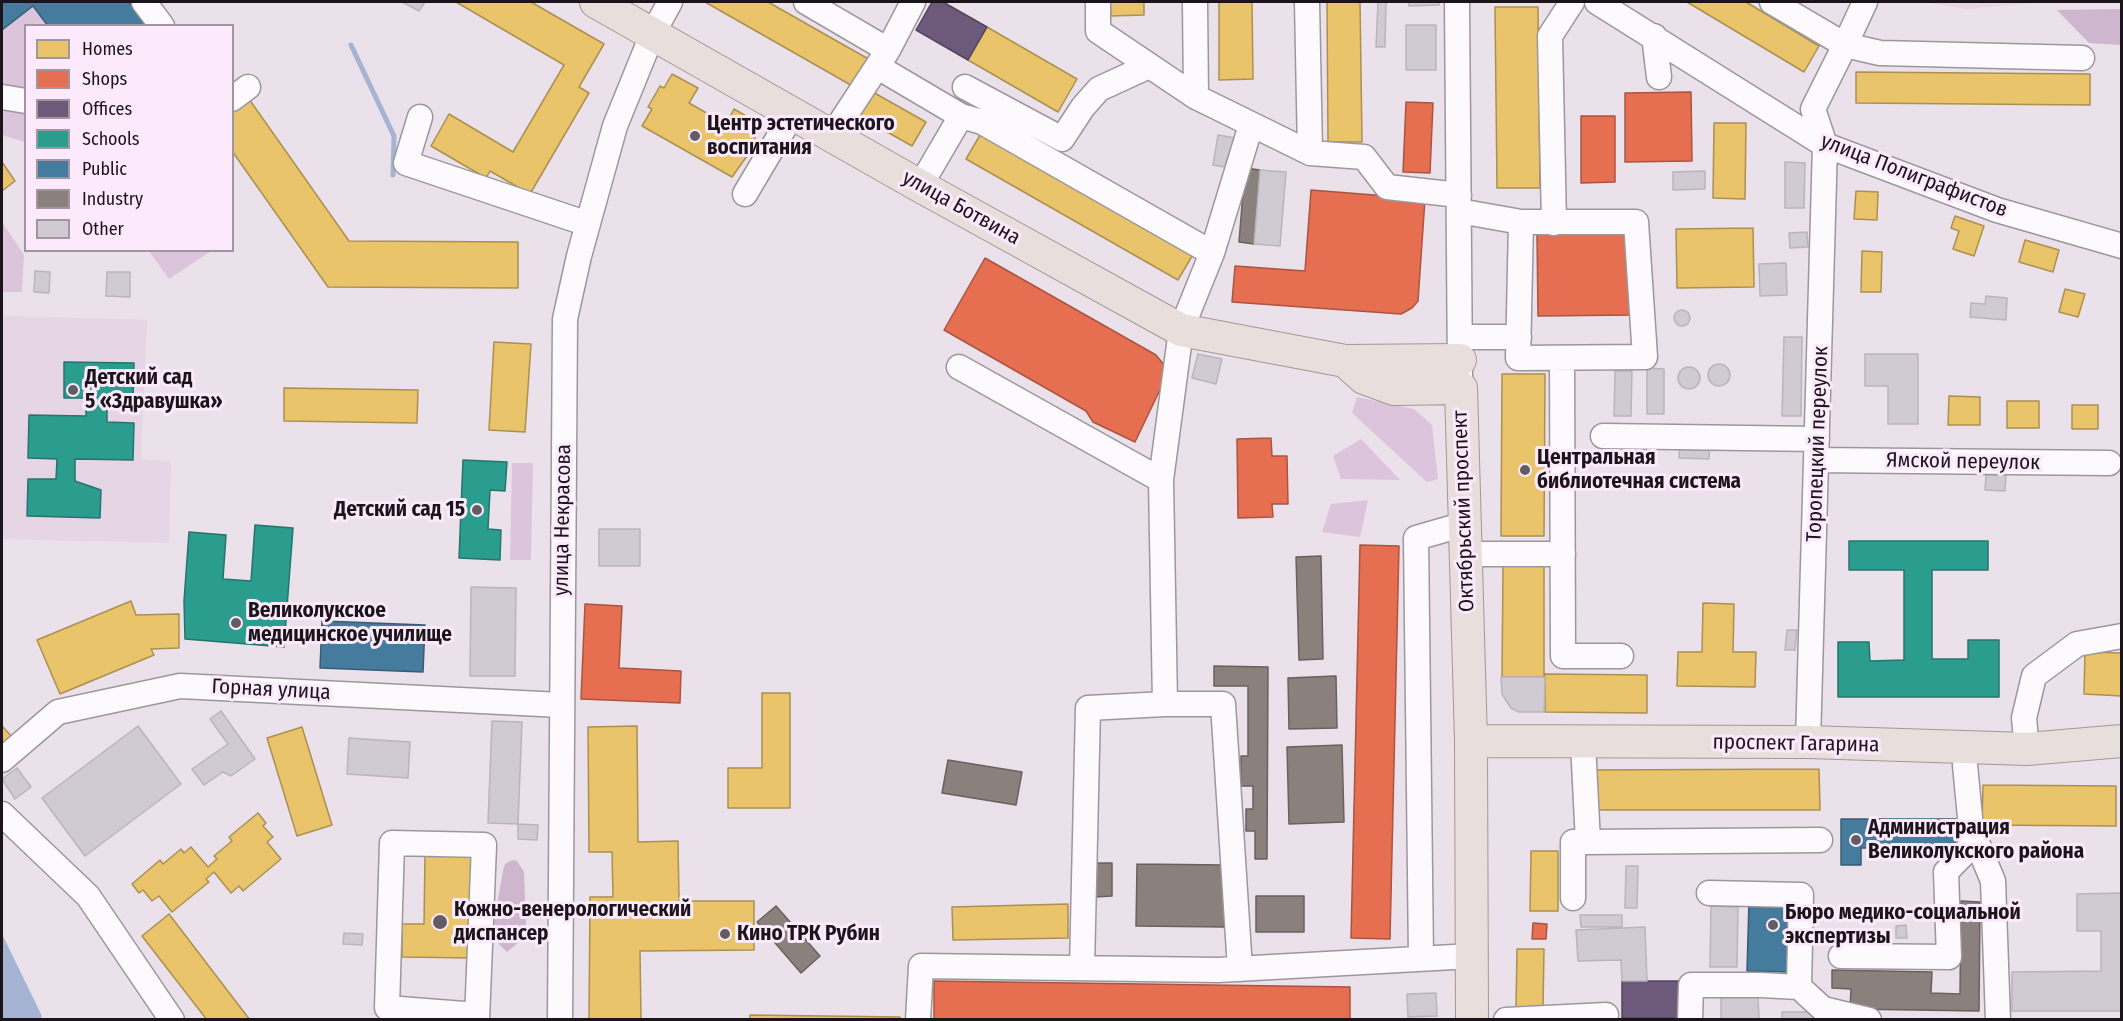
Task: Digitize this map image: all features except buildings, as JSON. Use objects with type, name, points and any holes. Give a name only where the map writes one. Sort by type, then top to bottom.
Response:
[{"type":"main road","name":"улица Ботвина","points":[[596,2],[920,186],[1181,330],[1345,362],[1364,378],[1394,389],[1460,362]]},
{"type":"main road","name":"Октябрьский проспект","points":[[1460,362],[1471,741],[1472,1020]]},
{"type":"main road","name":"проспект Гагарина","points":[[1471,741],[1808,742],[2027,748],[2121,741]]},
{"type":"street","points":[[144,2],[160,24]]},
{"type":"street","name":"улица Некрасова","points":[[560,1020],[565,319],[615,126],[652,34],[670,2]]},
{"type":"street","points":[[806,2],[961,116],[982,122],[1212,253]]},
{"type":"street","points":[[832,134],[883,58],[914,2]]},
{"type":"street","points":[[1098,2],[1098,31],[1196,97],[1310,153],[1364,157],[1387,187],[1459,203],[1521,222],[1636,222],[1653,358],[1518,358],[1521,222]]},
{"type":"street","points":[[1195,2],[1196,97]]},
{"type":"street","points":[[1307,2],[1310,153]]},
{"type":"street","name":"Октябрьский проспект","points":[[1457,2],[1460,362]]},
{"type":"street","points":[[1554,223],[1550,36],[1572,2]]},
{"type":"street","name":"улица Полиграфистов","points":[[1597,2],[1825,145],[1997,210],[2121,246]]},
{"type":"street","points":[[1772,2],[1845,45],[1880,53],[2082,58]]},
{"type":"street","name":"Торопецкий переулок","points":[[1808,742],[1809,574],[1816,450],[1825,145],[1813,109],[1865,2]]},
{"type":"street","points":[[1654,36],[1659,77]]},
{"type":"street","points":[[965,87],[1062,139],[1083,107],[1099,89],[1149,66]]},
{"type":"street","points":[[2,97],[24,101]]},
{"type":"street","points":[[745,194],[793,113]]},
{"type":"street","points":[[920,186],[961,116]]},
{"type":"street","points":[[420,117],[406,163],[588,224]]},
{"type":"street","points":[[1165,704],[1161,480],[1181,330],[1212,253],[1251,126]]},
{"type":"street","points":[[1460,362],[1519,337]]},
{"type":"street","points":[[1562,358],[1563,656],[1621,656]]},
{"type":"street","points":[[959,368],[1161,480]]},
{"type":"street","name":"Ямской переулок","points":[[1603,436],[1816,450],[2109,463]]},
{"type":"street","points":[[1421,958],[1416,538],[1466,539],[1563,554]]},
{"type":"street","points":[[2027,748],[2024,718],[2034,676],[2077,644],[2121,636]]},
{"type":"street","name":"Горная улица","points":[[2,760],[58,712],[180,686],[561,705]]},
{"type":"street","points":[[1082,968],[1088,708],[1223,704],[1240,969]]},
{"type":"street","points":[[1583,743],[1588,842]]},
{"type":"street","points":[[1965,765],[1971,828],[1993,880],[2003,920],[1998,1020]]},
{"type":"street","points":[[2,814],[88,896],[172,1020]]},
{"type":"street","points":[[1573,898],[1573,842],[1820,840]]},
{"type":"street","points":[[1840,956],[1949,957],[1946,872],[1977,841]]},
{"type":"street","points":[[392,843],[484,845],[477,1017],[387,1008],[392,843]]},
{"type":"street","points":[[1709,893],[1801,895],[1799,987]]},
{"type":"street","points":[[918,1020],[921,966],[1240,969],[1472,956]]},
{"type":"street","points":[[1690,1020],[1691,985],[1799,987],[1823,1009],[1869,1020]]},
{"type":"street","points":[[1506,1020],[1606,1015]]},
{"type":"shaded area","points":[[2,2],[158,2],[175,24],[24,24],[24,142],[2,135]]},
{"type":"shaded area","points":[[1924,2],[2044,2],[1965,9]]},
{"type":"shaded area","points":[[2121,9],[2121,45],[2089,43],[2057,10]]},
{"type":"shaded area","points":[[2,222],[24,255],[22,292],[2,292]]},
{"type":"shaded area","points":[[150,252],[210,252],[169,279]]},
{"type":"shaded area","name":"Детский сад 5 «Здравушка»","points":[[2,316],[147,320],[141,459],[171,462],[169,543],[2,539]]},
{"type":"shaded area","points":[[1357,397],[1414,409],[1432,425],[1438,479],[1427,482],[1352,413]]},
{"type":"shaded area","points":[[1361,439],[1400,480],[1341,479],[1333,456]]},
{"type":"shaded area","points":[[512,463],[533,463],[531,560],[510,560]]},
{"type":"shaded area","points":[[1368,500],[1360,537],[1322,532],[1331,504]]},
{"type":"shaded area","points":[[512,860],[517,861],[524,872],[526,924],[519,942],[507,952],[497,942],[494,922],[505,864]]},
{"type":"water","points":[[2,934],[41,1014],[42,1019],[2,1019]]},
{"type":"waterway","points":[[351,45],[394,136],[393,175]]},
{"type":"place","name":"Центр эстетического воспитания","points":[[695,136]]},
{"type":"place","name":"Детский сад 5 «Здравушка»","points":[[73,390]]},
{"type":"place","name":"Центральная библиотечная система","points":[[1525,470]]},
{"type":"place","name":"Детский сад 15","points":[[477,510]]},
{"type":"place","name":"Великолукское медицинское училище","points":[[236,623]]},
{"type":"place","name":"Администрация Великолукского района","points":[[1856,840]]},
{"type":"place","name":"Кожно-венерологический диспансер","points":[[440,922]]},
{"type":"place","name":"Бюро медико-социальной экспертизы","points":[[1773,925]]},
{"type":"place","name":"Кино ТРК Рубин","points":[[725,934]]}]
